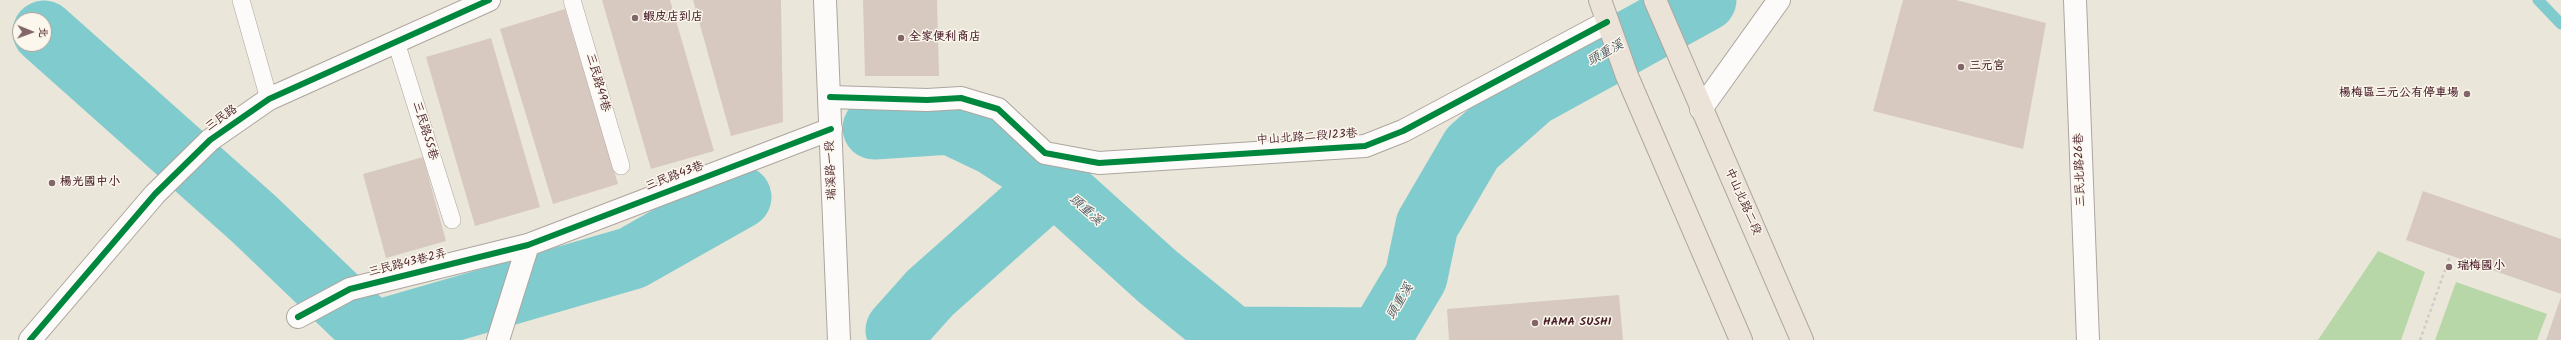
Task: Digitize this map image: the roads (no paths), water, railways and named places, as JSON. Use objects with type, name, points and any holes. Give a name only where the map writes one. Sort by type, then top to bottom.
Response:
[{"type":"main road","points":[[1600,0],[1627,76],[1736,336]]},
{"type":"main road","name":"中山北路二段","points":[[1655,0],[1802,340]]},
{"type":"street","name":"三民路","points":[[30,340],[155,194],[210,140],[269,99],[489,0]]},
{"type":"street","name":"瑞溪路一段","points":[[824,0],[830,97],[839,340]]},
{"type":"street","points":[[1702,109],[1779,0]]},
{"type":"street","name":"三民北路26巷","points":[[2075,0],[2088,340]]},
{"type":"street","name":"中山北路二段123巷","points":[[830,97],[927,100],[961,98],[998,109],[1045,153],[1100,163],[1365,146],[1403,131],[1607,22]]},
{"type":"street","name":"三民路43巷","points":[[528,245],[831,129]]},
{"type":"street","points":[[498,340],[528,245]]},
{"type":"street","name":"三民路43巷2弄","points":[[298,317],[350,289],[528,245]]},
{"type":"lane","points":[[241,0],[269,99]]},
{"type":"lane","name":"三民路49巷","points":[[572,0],[621,166]]},
{"type":"lane","name":"三民路55巷","points":[[396,42],[452,220]]},
{"type":"waterway","name":"頭重溪","points":[[874,128],[950,123],[994,144],[1054,183],[1158,277],[1233,338],[1379,339],[1416,277],[1427,225],[1472,148],[1532,95],[1705,0]]},
{"type":"waterway","points":[[2538,0],[2561,24]]},
{"type":"waterway","points":[[52,39],[254,219],[373,333],[632,258],[740,197]]},
{"type":"waterway","name":"頭重溪","points":[[897,330],[930,293],[1054,183]]},
{"type":"place","name":"蝦皮店到店","points":[[635,18]]},
{"type":"place","name":"全家便利商店","points":[[901,38]]},
{"type":"place","name":"三元宮","points":[[1961,67]]},
{"type":"place","name":"楊梅區三元公有停車場","points":[[2467,94]]},
{"type":"place","name":"楊光國中小","points":[[52,183]]},
{"type":"place","name":"瑞梅國小","points":[[2449,267]]},
{"type":"place","name":"HAMA SUSHI","points":[[1535,323]]}]
